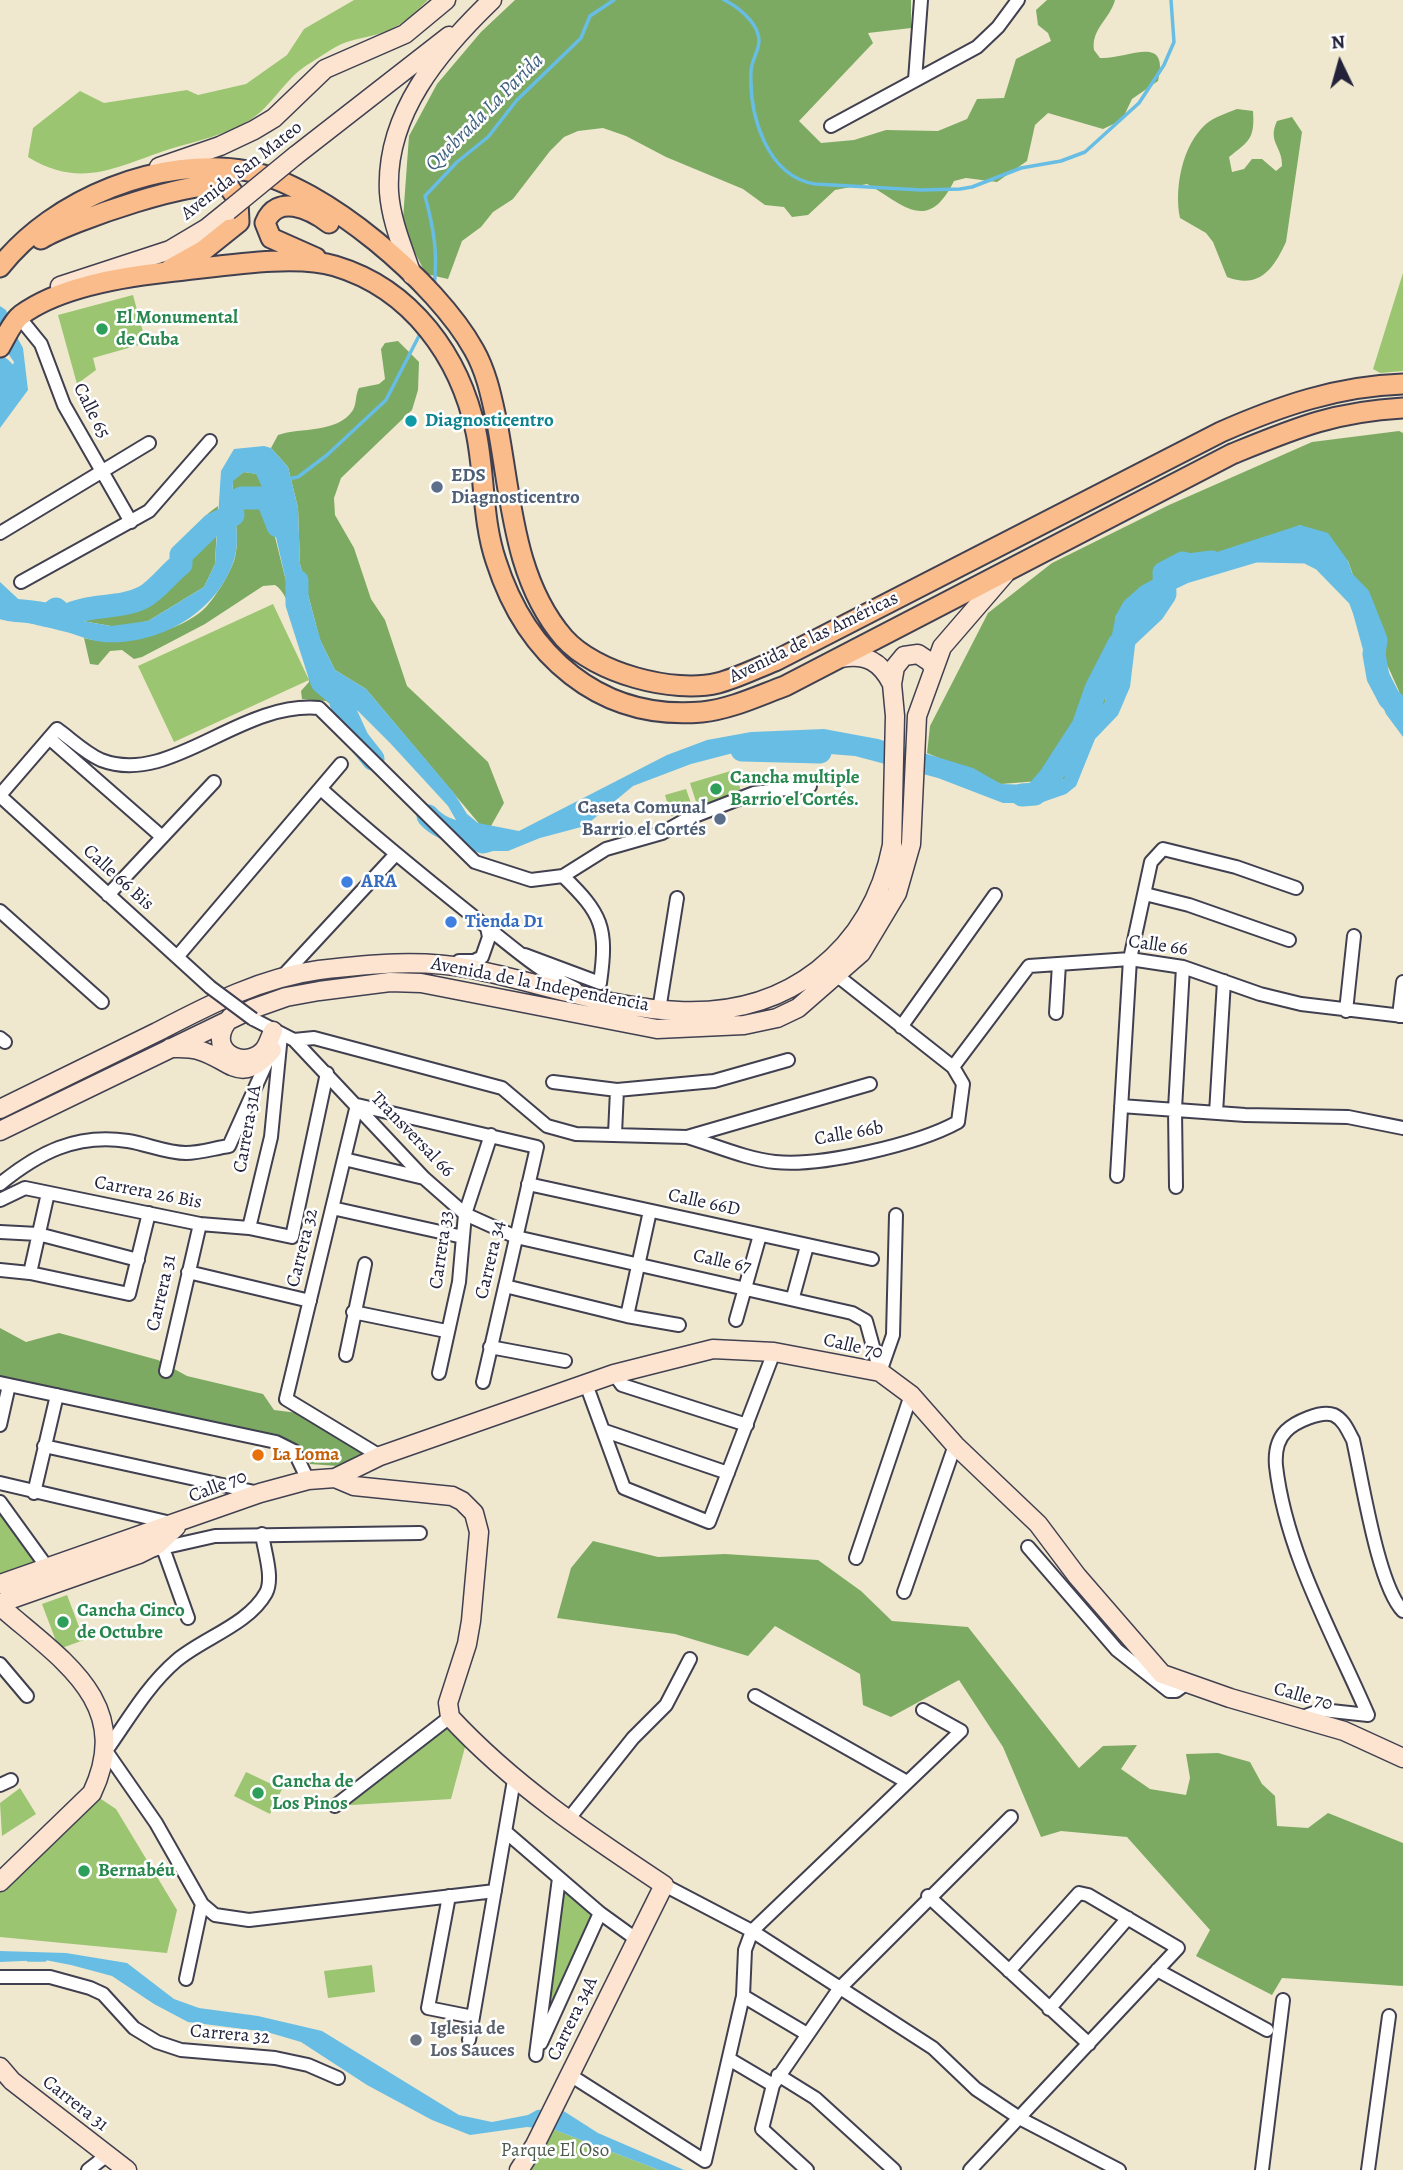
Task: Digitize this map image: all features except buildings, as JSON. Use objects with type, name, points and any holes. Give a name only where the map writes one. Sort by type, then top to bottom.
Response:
[{"type":"main road","name":"Avenida San Mateo","points":[[31,234],[59,208],[103,184],[190,157],[254,130],[274,118],[325,69],[405,34],[446,0]]},
{"type":"main road","name":"Avenida San Mateo","points":[[19,317],[44,293],[170,250],[207,228],[472,19],[492,0]]},
{"type":"main road","name":"Avenida San Mateo","points":[[418,280],[394,221],[390,166],[396,133],[409,100],[472,19]]},
{"type":"main road","name":"Avenida de las Américas","points":[[0,267],[31,234],[86,201],[148,176],[181,170],[248,171],[278,180],[332,209],[418,280],[459,325],[475,351],[489,387],[520,555],[538,598],[564,638],[582,654],[627,676],[701,685],[720,683],[775,661],[1221,432],[1272,409],[1323,394],[1403,384]]},
{"type":"main road","points":[[0,267],[44,236],[85,220],[211,183],[229,187],[238,200],[239,222],[204,250],[162,273]]},
{"type":"main road","points":[[334,265],[271,238],[265,223],[269,214],[286,205],[306,209],[395,269],[418,280]]},
{"type":"main road","name":"Avenida de las Américas","points":[[19,317],[70,293],[162,273],[261,262],[334,265],[378,286],[422,320],[442,346],[460,378],[476,432],[490,540],[496,562],[528,632],[564,670],[585,686],[613,700],[645,709],[702,712],[727,708],[785,686],[1232,454],[1319,419],[1360,410],[1403,408]]},
{"type":"main road","points":[[0,347],[19,317]]},
{"type":"main road","points":[[1114,488],[1123,500],[1122,510]]},
{"type":"main road","name":"Avenida de la Independencia","points":[[0,1109],[220,1000],[281,978],[359,966],[421,963],[471,969],[599,1000],[659,1010],[705,1010],[750,1005],[831,970],[861,953],[897,893],[908,858],[914,821],[917,716],[942,647],[953,631],[1010,569]]},
{"type":"main road","points":[[892,684],[895,667],[904,656],[925,657],[934,670]]},
{"type":"main road","points":[[837,659],[870,659],[884,670],[892,684]]},
{"type":"main road","name":"Avenida de la Independencia","points":[[0,1131],[231,1017],[286,997],[371,984],[421,983],[657,1029],[708,1029],[777,1018],[798,1009],[831,970],[850,941],[872,906],[888,867],[894,820],[895,716],[892,684]]},
{"type":"main road","points":[[231,1017],[222,1027],[219,1036],[224,1051],[235,1057],[250,1057],[262,1052],[275,1039]]},
{"type":"main road","points":[[166,1048],[197,1049],[229,1067],[240,1069],[263,1061],[275,1039]]},
{"type":"main road","name":"Calle 70","points":[[0,1584],[178,1524],[260,1493],[308,1480],[335,1478],[380,1456],[614,1374],[713,1349],[774,1352],[880,1372],[911,1395],[955,1445],[1038,1524],[1077,1576],[1163,1674],[1344,1731],[1403,1758]]},
{"type":"main road","points":[[335,1478],[354,1486],[452,1496],[462,1501],[474,1513],[478,1538],[471,1620],[467,1644],[448,1703],[450,1717],[514,1780],[567,1821],[664,1885]]},
{"type":"main road","name":"Calle 70","points":[[0,1604],[155,1549],[178,1524]]},
{"type":"main road","points":[[0,1604],[88,1686],[103,1719],[106,1751],[101,1774],[92,1793],[0,1882]]},
{"type":"main road","name":"Carrera 34A","points":[[519,2170],[535,2145],[664,1885]]},
{"type":"main road","name":"Carrera 31","points":[[0,2067],[12,2081],[127,2170]]},
{"type":"street","points":[[915,80],[921,0]]},
{"type":"street","points":[[831,126],[977,47],[999,27],[1018,0]]},
{"type":"street","name":"Calle 65","points":[[19,317],[41,344],[64,405],[131,523]]},
{"type":"street","points":[[20,582],[149,511],[210,441]]},
{"type":"street","points":[[0,533],[149,443]]},
{"type":"street","points":[[53,733],[94,757],[139,767],[163,760],[260,715],[298,706],[319,708],[475,862],[531,880],[563,876],[606,849],[662,833],[687,819],[754,793],[810,786]]},
{"type":"street","points":[[0,796],[53,733]]},
{"type":"street","points":[[53,733],[161,836]]},
{"type":"street","points":[[177,957],[341,764]]},
{"type":"street","points":[[108,895],[214,782]]},
{"type":"street","points":[[321,789],[395,855],[514,952],[540,971],[599,1000]]},
{"type":"street","name":"Calle 66 Bis","points":[[0,796],[210,987],[275,1039],[294,1040]]},
{"type":"street","points":[[1117,1176],[1130,959],[1151,862],[1164,849],[1236,867],[1296,888]]},
{"type":"street","points":[[281,978],[395,855]]},
{"type":"street","points":[[514,952],[600,983],[603,961],[599,915],[563,876]]},
{"type":"street","points":[[1145,894],[1189,905],[1289,940]]},
{"type":"street","points":[[901,1027],[995,895]]},
{"type":"street","points":[[659,1010],[677,898]]},
{"type":"street","points":[[0,911],[102,1002]]},
{"type":"street","points":[[421,963],[474,961],[482,957],[489,937],[486,927]]},
{"type":"street","points":[[1346,1011],[1354,936]]},
{"type":"street","name":"Calle 66","points":[[953,1067],[1029,966],[1130,959],[1183,967],[1272,997],[1346,1011],[1401,1016]]},
{"type":"street","points":[[1056,1013],[1059,964]]},
{"type":"street","points":[[1177,1188],[1175,1109],[1183,967]]},
{"type":"street","points":[[831,970],[953,1067]]},
{"type":"street","points":[[1216,1113],[1224,981]]},
{"type":"street","points":[[1401,1016],[1403,982]]},
{"type":"street","points":[[294,1040],[314,1038],[502,1088],[547,1126],[576,1134],[687,1137],[870,1084]]},
{"type":"street","points":[[0,1184],[29,1160],[53,1148],[71,1144],[125,1141],[186,1153],[229,1146],[275,1039]]},
{"type":"street","name":"Carrera 31A","points":[[249,1228],[271,1137],[275,1039]]},
{"type":"street","name":"Transversal 66","points":[[294,1040],[424,1178],[465,1214],[516,1237]]},
{"type":"street","points":[[553,1082],[617,1090],[714,1081],[788,1060]]},
{"type":"street","name":"Calle 66b","points":[[687,1137],[773,1162],[800,1163],[906,1143],[932,1136],[958,1122],[963,1084],[953,1067]]},
{"type":"street","name":"Carrera 26 Bis","points":[[0,1200],[25,1188],[200,1224],[249,1228],[292,1237],[327,1073]]},
{"type":"street","points":[[615,1134],[617,1090]]},
{"type":"street","points":[[357,1105],[491,1135]]},
{"type":"street","name":"Carrera 32","points":[[357,1105],[286,1399],[380,1456]]},
{"type":"street","points":[[1121,1106],[1216,1113],[1348,1117],[1403,1128]]},
{"type":"street","name":"Carrera 34","points":[[483,1382],[537,1147],[491,1135]]},
{"type":"street","name":"Carrera 33","points":[[439,1373],[446,1331],[459,1282],[465,1214],[491,1135]]},
{"type":"street","points":[[344,1159],[424,1178]]},
{"type":"street","name":"Calle 66D","points":[[528,1184],[872,1259]]},
{"type":"street","points":[[30,1273],[48,1193]]},
{"type":"street","points":[[332,1208],[463,1237]]},
{"type":"street","points":[[627,1316],[650,1211]]},
{"type":"street","points":[[0,1270],[30,1273],[129,1294],[149,1213]]},
{"type":"street","points":[[880,1372],[893,1335],[896,1216]]},
{"type":"street","name":"Carrera 31","points":[[166,1371],[200,1224]]},
{"type":"street","points":[[0,1232],[38,1234],[138,1261]]},
{"type":"street","points":[[736,1320],[760,1235]]},
{"type":"street","name":"Calle 67","points":[[516,1237],[852,1312],[866,1321],[880,1372]]},
{"type":"street","points":[[793,1297],[807,1246]]},
{"type":"street","points":[[346,1355],[365,1264]]},
{"type":"street","points":[[188,1272],[310,1301]]},
{"type":"street","points":[[505,1286],[627,1316],[679,1325]]},
{"type":"street","points":[[353,1312],[446,1331]]},
{"type":"street","points":[[490,1347],[565,1361]]},
{"type":"street","points":[[586,1384],[624,1488],[709,1522],[774,1352]]},
{"type":"street","points":[[614,1374],[622,1385],[747,1425]]},
{"type":"street","points":[[0,1424],[5,1384],[276,1442],[294,1451],[308,1480]]},
{"type":"street","points":[[34,1493],[57,1395]]},
{"type":"street","points":[[856,1558],[911,1395]]},
{"type":"street","points":[[1300,1718],[1322,1710],[1368,1715],[1295,1546],[1276,1466],[1276,1448],[1286,1431],[1319,1414],[1334,1415],[1345,1424],[1353,1440],[1385,1581],[1396,1604],[1403,1611]]},
{"type":"street","points":[[605,1430],[728,1473]]},
{"type":"street","points":[[904,1592],[955,1445]]},
{"type":"street","points":[[44,1446],[260,1493]]},
{"type":"street","points":[[0,1483],[34,1493],[178,1524]]},
{"type":"street","points":[[0,1502],[47,1567]]},
{"type":"street","points":[[188,1618],[155,1549],[215,1536],[420,1533]]},
{"type":"street","points":[[262,1534],[269,1580],[265,1595],[240,1619],[188,1652],[165,1672],[144,1695],[106,1751],[156,1823],[202,1904],[215,1915],[249,1920],[495,1891]]},
{"type":"street","points":[[1028,1547],[1117,1650],[1169,1691],[1176,1691],[1186,1683]]},
{"type":"street","points":[[567,1821],[633,1738],[666,1705],[690,1659]]},
{"type":"street","points":[[0,1664],[27,1696]]},
{"type":"street","points":[[755,1696],[907,1782]]},
{"type":"street","points":[[570,2075],[705,2161],[743,1996],[745,1950],[752,1931],[961,1731],[923,1710]]},
{"type":"street","points":[[335,1807],[450,1717]]},
{"type":"street","points":[[469,2040],[507,1833],[514,1780]]},
{"type":"street","points":[[807,2170],[762,2129],[775,2080],[839,1989],[928,1896],[1011,1817]]},
{"type":"street","points":[[507,1833],[600,1913],[636,1939]]},
{"type":"street","points":[[559,1878],[536,2055],[600,1913]]},
{"type":"street","points":[[664,1885],[752,1931],[933,2048],[976,2089],[1021,2119],[1119,2170]]},
{"type":"street","points":[[970,2170],[1021,2119],[1178,1948],[1088,1895],[1079,1893],[1009,1971]]},
{"type":"street","points":[[449,1896],[428,2008],[473,2017]]},
{"type":"street","points":[[928,1896],[1089,2044]]},
{"type":"street","points":[[186,1979],[202,1904]]},
{"type":"street","points":[[1049,2009],[1128,1918]]},
{"type":"street","points":[[1157,1970],[1267,2030]]},
{"type":"street","name":"Carrera 32","points":[[0,1977],[40,1976],[90,1988],[103,1994],[124,2020],[157,2042],[181,2050],[275,2059],[308,2065],[338,2078]]},
{"type":"street","points":[[743,1996],[807,2034]]},
{"type":"street","points":[[1262,2170],[1283,2000]]},
{"type":"street","points":[[1368,2170],[1389,2016]]},
{"type":"street","points":[[730,2056],[815,2098],[894,2170]]},
{"type":"street","points":[[88,2170],[106,2156]]},
{"type":"green space","points":[[354,0],[428,0],[395,27],[330,50],[299,71],[258,114],[221,134],[99,172],[66,172],[47,167],[28,157],[33,128],[80,91],[104,103],[187,90],[198,95],[246,84],[287,55],[304,29]]},
{"type":"green space","points":[[515,0],[911,0],[911,28],[868,33],[873,43],[799,121],[821,143],[854,140],[886,130],[938,131],[967,119],[977,99],[1004,98],[1016,59],[1051,41],[1048,33],[1038,25],[1036,10],[1047,0],[1115,0],[1095,36],[1094,50],[1100,58],[1152,53],[1158,57],[1160,66],[1158,81],[1132,99],[1122,120],[1103,129],[1048,113],[1035,125],[1027,161],[997,182],[966,178],[954,181],[944,198],[924,211],[902,205],[867,184],[835,190],[808,215],[792,217],[784,207],[765,205],[743,189],[666,157],[626,136],[603,128],[578,131],[564,137],[513,199],[493,212],[481,227],[462,241],[448,279],[426,274],[412,247],[403,219],[409,136],[437,84],[481,32]]},
{"type":"green space","points":[[1237,109],[1253,111],[1253,128],[1246,143],[1229,157],[1232,172],[1244,169],[1252,159],[1262,159],[1276,171],[1282,166],[1274,139],[1277,121],[1292,117],[1302,132],[1286,242],[1270,269],[1248,281],[1227,277],[1213,242],[1206,233],[1180,218],[1178,206],[1179,181],[1191,143],[1209,122]]},
{"type":"green space","points":[[1403,273],[1403,371],[1380,373],[1373,369]]},
{"type":"green space","name":"El Monumental de Cuba","points":[[133,295],[146,343],[93,358],[96,370],[77,384],[58,315]]},
{"type":"green space","points":[[398,341],[419,362],[418,390],[412,410],[341,478],[334,498],[335,515],[354,548],[371,599],[385,620],[407,686],[488,762],[504,803],[487,833],[366,689],[335,670],[320,640],[300,564],[298,508],[288,467],[271,448],[278,435],[328,426],[346,418],[353,410],[359,388],[379,384],[385,379],[381,349],[385,343]]},
{"type":"green space","points":[[1399,431],[1403,433],[1403,700],[1376,640],[1348,561],[1300,525],[1116,615],[1105,702],[1065,779],[1001,784],[927,753],[930,726],[988,613],[1052,563],[1169,505],[1312,442]]},
{"type":"green space","points":[[244,472],[257,474],[261,481],[286,581],[297,604],[306,638],[322,679],[331,692],[344,700],[337,709],[326,701],[302,699],[301,691],[309,682],[303,645],[287,601],[275,585],[263,586],[205,624],[142,657],[134,659],[122,650],[110,651],[98,665],[90,664],[84,638],[114,641],[148,636],[181,624],[206,607],[226,579],[234,561],[237,531],[233,480]]},
{"type":"green space","points":[[218,506],[215,564],[204,587],[148,621],[127,626],[111,626],[48,615],[61,607],[69,606],[110,605],[120,613],[143,606],[159,595],[170,582],[191,535],[202,520]]},
{"type":"green space","points":[[273,604],[309,680],[174,742],[138,666]]},
{"type":"green space","name":"Cancha multiple Barrio el Cortés.","points":[[734,770],[742,794],[698,808],[690,783]]},
{"type":"green space","points":[[686,789],[693,809],[671,816],[665,795]]},
{"type":"green space","points":[[0,1328],[26,1342],[59,1333],[158,1360],[187,1376],[263,1394],[274,1410],[298,1413],[366,1456],[337,1466],[310,1464],[303,1452],[283,1437],[0,1377]]},
{"type":"green space","points":[[0,1502],[47,1567],[0,1584]]},
{"type":"green space","points":[[593,1541],[658,1557],[725,1554],[818,1560],[861,1591],[892,1621],[968,1627],[1079,1768],[1103,1746],[1137,1745],[1121,1769],[1150,1789],[1186,1795],[1190,1778],[1186,1754],[1218,1753],[1250,1762],[1262,1784],[1275,1796],[1277,1826],[1308,1828],[1328,1813],[1403,1843],[1403,1986],[1282,1978],[1272,1995],[1196,1956],[1210,1930],[1127,1837],[1061,1831],[1041,1837],[1003,1747],[959,1680],[891,1717],[863,1705],[860,1674],[775,1626],[748,1656],[675,1634],[557,1618],[571,1568]]},
{"type":"green space","name":"Cancha Cinco de Octubre","points":[[67,1595],[84,1640],[59,1649],[42,1604]]},
{"type":"green space","points":[[450,1717],[468,1736],[451,1799],[335,1806]]},
{"type":"green space","name":"Cancha de Los Pinos","points":[[246,1772],[282,1789],[270,1814],[234,1796]]},
{"type":"green space","points":[[20,1788],[36,1814],[2,1836],[0,1803]]},
{"type":"green space","name":"Bernabéu","points":[[92,1793],[116,1809],[177,1910],[167,1953],[0,1937],[0,1882]]},
{"type":"green space","points":[[559,1878],[600,1913],[536,2055]]},
{"type":"green space","points":[[372,1965],[375,1992],[328,1998],[324,1971]]},
{"type":"green space","name":"Parque El Oso","points":[[543,2129],[555,2130],[659,2170],[519,2170]]},
{"type":"water","points":[[0,306],[6,310],[23,348],[28,390],[0,428],[0,400],[14,362],[0,342]]},
{"type":"water","points":[[264,446],[271,448],[288,467],[298,508],[300,564],[320,640],[335,670],[366,689],[454,793],[467,814],[478,823],[519,831],[667,755],[707,740],[751,732],[824,729],[878,739],[973,768],[1001,784],[1032,785],[1064,779],[1072,744],[1083,726],[1105,702],[1110,644],[1116,615],[1124,601],[1141,586],[1183,563],[1300,525],[1328,533],[1348,561],[1368,622],[1403,707],[1403,737],[1386,714],[1371,679],[1348,595],[1323,560],[1307,552],[1285,554],[1188,583],[1165,594],[1145,611],[1137,629],[1130,687],[1118,715],[1095,739],[1076,786],[1066,794],[1040,803],[1003,803],[938,778],[855,756],[767,749],[741,751],[691,764],[633,786],[585,826],[540,838],[508,851],[495,851],[478,845],[464,834],[448,806],[391,744],[358,711],[331,692],[322,679],[286,581],[267,498],[256,474],[244,472],[233,481],[237,541],[234,560],[226,579],[200,610],[164,632],[124,642],[103,642],[29,623],[16,617],[0,604],[0,582],[29,609],[48,615],[111,626],[148,621],[204,587],[215,564],[221,471],[234,449]]},
{"type":"water","points":[[0,1951],[66,1953],[127,1963],[174,1999],[199,2008],[258,2016],[322,2031],[459,2115],[492,2122],[528,2115],[537,2110],[559,2108],[598,2133],[684,2170],[659,2170],[555,2130],[527,2127],[470,2135],[432,2120],[367,2085],[301,2042],[267,2032],[188,2022],[154,2004],[112,1976],[45,1960],[0,1962]]},
{"type":"waterway","name":"Quebrada La Parida","points":[[434,287],[434,242],[425,196],[457,162],[488,137],[517,100],[581,38],[590,16],[614,0]]},
{"type":"waterway","name":"Quebrada La Parida","points":[[724,0],[744,14],[758,34],[759,44],[751,71],[753,106],[764,141],[784,169],[798,179],[815,184],[921,190],[972,187],[1021,168],[1061,161],[1085,152],[1139,103],[1164,65],[1174,42],[1171,0]]},
{"type":"waterway","points":[[287,479],[298,477],[327,455],[386,400],[421,332]]},
{"type":"waterway","points":[[0,368],[5,373],[0,400]]},
{"type":"waterway","points":[[0,607],[48,615],[56,609],[64,617],[83,610],[124,604],[144,597],[181,564],[181,555],[212,525],[233,515],[231,503],[242,498],[267,498],[278,526]]},
{"type":"waterway","points":[[1259,551],[1307,552],[1323,560],[1359,597],[1376,640],[1374,654],[1378,677],[1389,698],[1403,712]]},
{"type":"waterway","points":[[1022,795],[1035,794],[1050,777],[1083,726],[1096,689],[1119,644],[1153,612],[1165,594],[1164,573],[1183,563],[1188,565],[1212,562]]},
{"type":"waterway","points":[[297,581],[297,604],[322,682],[344,700],[341,703],[358,740],[373,759]]},
{"type":"waterway","points":[[742,750],[820,752]]},
{"type":"waterway","points":[[428,816],[453,832],[483,842],[490,840]]},
{"type":"waterway","points":[[28,1960],[45,1960]]},
{"type":"place","name":"El Monumental de Cuba","points":[[102,329]]},
{"type":"place","name":"Diagnosticentro","points":[[411,421]]},
{"type":"place","name":"EDS Diagnosticentro","points":[[437,487]]},
{"type":"place","name":"Cancha multiple Barrio el Cortés.","points":[[716,789]]},
{"type":"place","name":"Caseta Comunal Barrio el Cortés","points":[[720,819]]},
{"type":"place","name":"ARA","points":[[347,882]]},
{"type":"place","name":"Tienda D1","points":[[451,922]]},
{"type":"place","name":"La Loma","points":[[258,1455]]},
{"type":"place","name":"Cancha Cinco de Octubre","points":[[63,1622]]},
{"type":"place","name":"Cancha de Los Pinos","points":[[258,1793]]},
{"type":"place","name":"Bernabéu","points":[[84,1871]]},
{"type":"place","name":"Iglesia de Los Sauces","points":[[416,2040]]}]
